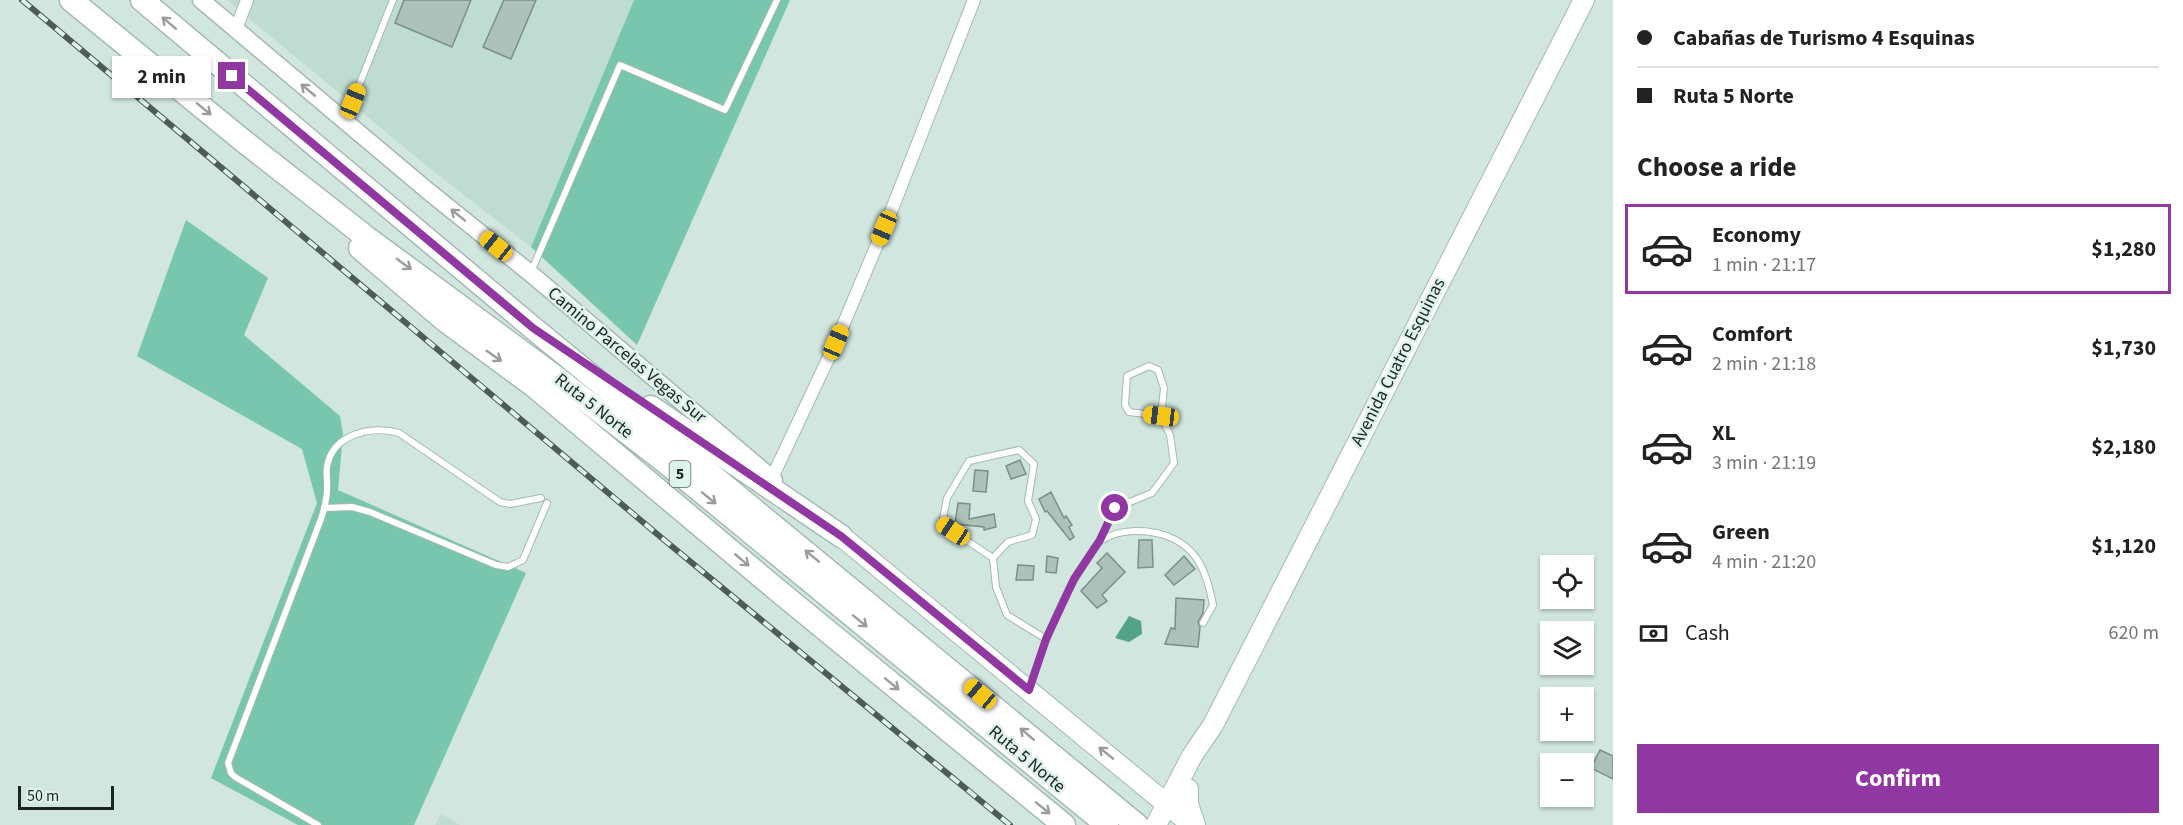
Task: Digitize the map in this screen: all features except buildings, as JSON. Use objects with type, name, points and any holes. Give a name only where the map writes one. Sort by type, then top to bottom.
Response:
[{"type":"highway","name":"Ruta 5 Norte","points":[[71,0],[241,139],[366,237],[549,372],[1122,820]]},
{"type":"highway","name":"Ruta 5 Norte","points":[[141,0],[533,328],[910,636],[1122,820]]},
{"type":"highway","points":[[241,139],[424,304],[534,386],[776,589],[1064,825]]},
{"type":"highway","points":[[533,328],[841,536]]},
{"type":"main road","name":"Avenida Cuatro Esquinas","points":[[1156,825],[1171,813],[1188,789],[1206,748],[1213,725],[1584,0]]},
{"type":"main road","name":"Camino Parcelas Vegas Sur","points":[[841,536],[1135,777],[1171,813],[1193,825]]},
{"type":"main road","name":"Avenida Cuatro Esquinas","points":[[1171,813],[1186,766],[1197,746],[1213,725]]},
{"type":"main road","points":[[1135,777],[1160,781],[1175,775],[1186,766]]},
{"type":"main road","points":[[1188,789],[1189,811],[1193,825]]},
{"type":"street","name":"Camino Parcelas Vegas Sur","points":[[201,0],[530,273],[841,536]]},
{"type":"street","points":[[236,29],[248,0]]},
{"type":"street","points":[[772,478],[849,312],[974,0]]},
{"type":"lane","points":[[345,121],[393,0]]},
{"type":"lane","points":[[530,273],[620,65],[725,110],[777,0]]},
{"type":"lane","points":[[1029,690],[1046,639],[1074,579],[1100,540],[1115,508],[1152,493],[1174,463],[1170,435],[1161,416],[1164,388],[1158,369],[1149,366],[1127,376],[1125,405],[1129,412],[1161,416]]},
{"type":"lane","points":[[318,825],[235,777],[228,763],[324,508],[327,495],[327,466],[332,453],[342,442],[355,434],[380,430],[399,433],[500,502],[510,504],[541,498]]},
{"type":"lane","points":[[993,558],[942,524],[947,498],[969,460],[1019,450],[1034,464],[1028,501],[1036,519],[1032,535],[1008,542],[993,558],[996,587],[1007,615],[1046,639]]},
{"type":"lane","points":[[324,508],[342,507],[370,512],[496,565],[508,567],[523,560],[548,503]]},
{"type":"lane","points":[[1100,540],[1129,530],[1154,532],[1177,539],[1194,555],[1207,576],[1213,605],[1203,623]]},
{"type":"shaded area","points":[[227,0],[634,0],[531,247],[428,167]]},
{"type":"shaded area","points":[[634,0],[790,0],[637,345],[531,247]]},
{"type":"shaded area","points":[[186,220],[268,278],[244,335],[340,416],[343,434],[338,490],[526,573],[414,825],[298,825],[211,778],[317,503],[302,449],[137,356]]},
{"type":"shaded area","points":[[1129,616],[1141,621],[1142,634],[1129,642],[1115,638]]},
{"type":"shaded area","points":[[441,814],[460,825],[435,825]]},
{"type":"railway","points":[[22,0],[663,539],[1010,825]]},
{"type":"route","points":[[232,76],[533,328],[841,536],[1029,690],[1046,639],[1074,579],[1100,540],[1115,508]]}]
